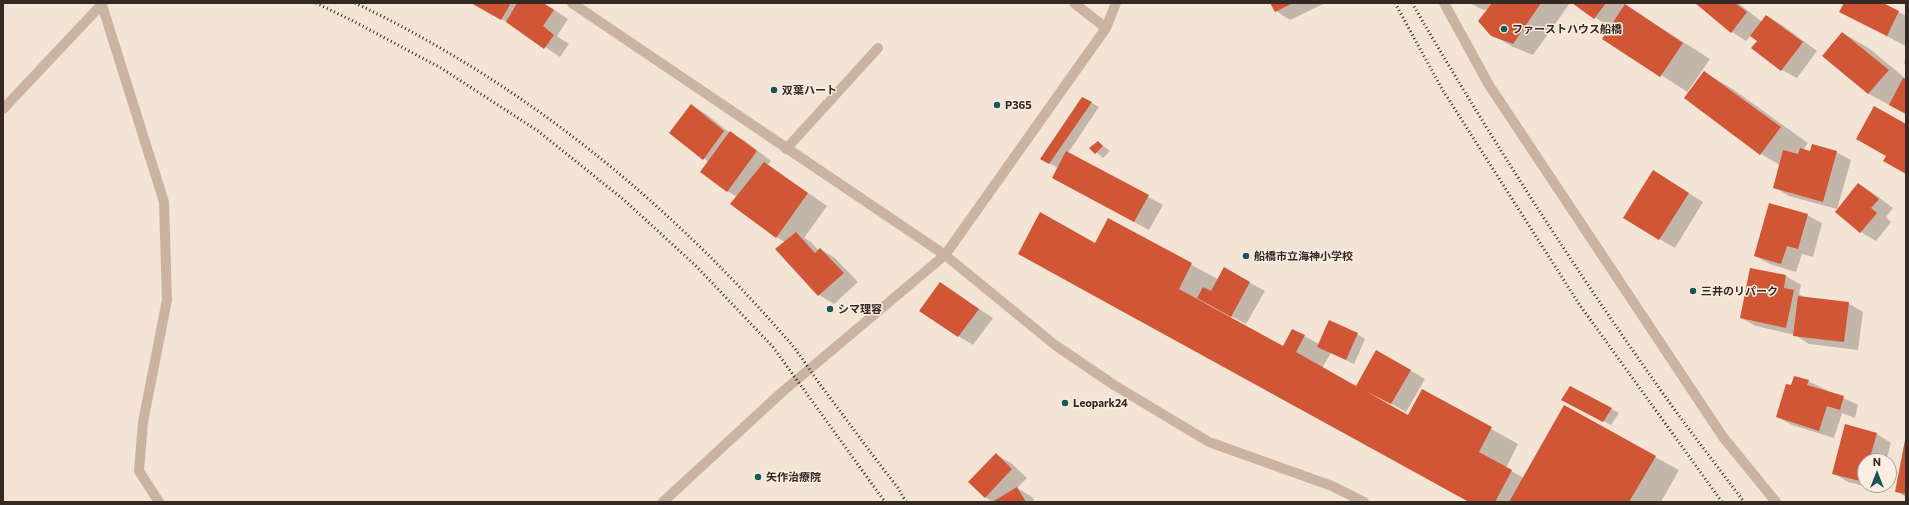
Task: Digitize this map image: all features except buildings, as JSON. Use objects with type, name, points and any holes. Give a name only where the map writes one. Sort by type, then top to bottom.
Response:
[{"type":"street","points":[[572,3],[945,255],[1055,345],[1114,385],[1202,438],[1332,486],[1364,502]]},
{"type":"street","points":[[1074,3],[1106,28]]},
{"type":"street","points":[[663,502],[781,393],[945,255],[1106,28],[1116,3]]},
{"type":"street","points":[[1444,3],[1489,85],[1714,425],[1776,502]]},
{"type":"street","points":[[3,109],[103,4],[164,202],[166,300],[143,422],[139,471],[159,502]]},
{"type":"street","points":[[786,149],[878,48]]},
{"type":"railway","points":[[316,3],[441,68],[538,131],[623,199],[696,266],[773,347],[885,502]]},
{"type":"railway","points":[[355,3],[416,34],[475,69],[532,107],[587,148],[640,192],[691,238],[739,286],[801,356],[820,384],[898,488],[906,502]]},
{"type":"railway","points":[[1395,3],[1442,89],[1579,304],[1722,502]]},
{"type":"railway","points":[[1412,3],[1470,101],[1561,245],[1668,400],[1744,502]]},
{"type":"place","name":"ファーストハウス船橋","points":[[1504,29]]},
{"type":"place","name":"双葉ハート","points":[[774,90]]},
{"type":"place","name":"P365","points":[[997,105]]},
{"type":"place","name":"船橋市立海神小学校","points":[[1246,256]]},
{"type":"place","name":"三井のリパーク","points":[[1693,291]]},
{"type":"place","name":"シマ理容","points":[[830,309]]},
{"type":"place","name":"Leopark24","points":[[1065,403]]},
{"type":"place","name":"矢作治療院","points":[[758,477]]}]
